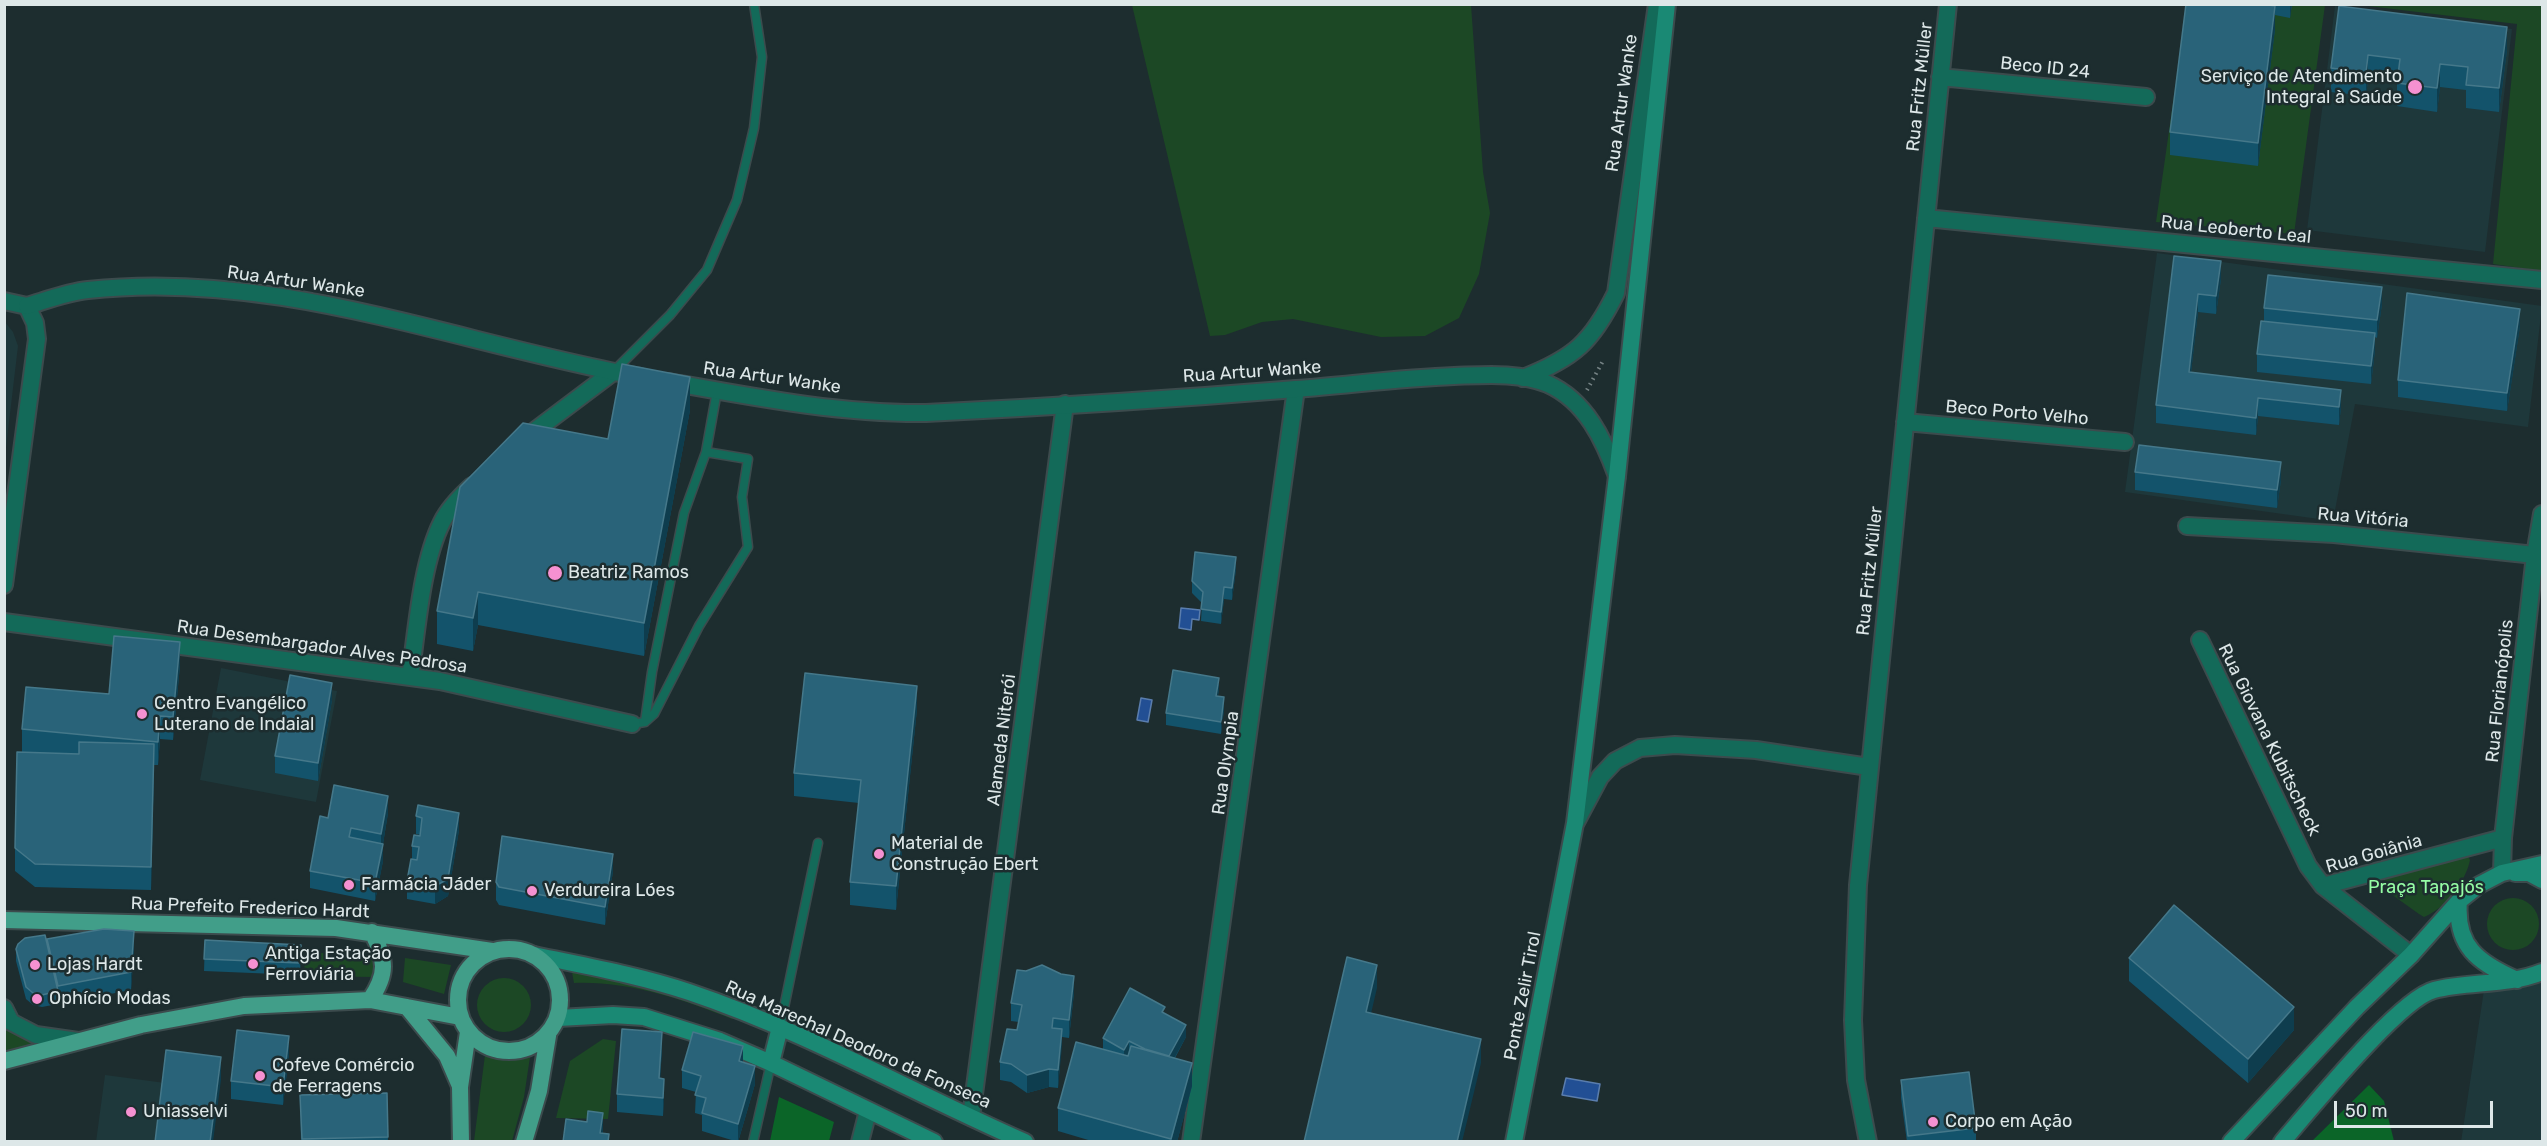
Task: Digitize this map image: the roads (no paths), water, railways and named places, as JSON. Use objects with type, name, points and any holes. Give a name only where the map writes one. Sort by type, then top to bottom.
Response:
[{"type":"main road","name":"Ponte Zelir Tirol","points":[[1513,1142],[1565,865],[1575,823],[1617,476],[1667,4]]},
{"type":"main road","points":[[2231,1142],[2357,1007],[2411,955],[2459,901],[2479,885],[2502,873],[2542,864]]},
{"type":"main road","points":[[2502,873],[2529,873],[2542,880]]},
{"type":"main road","points":[[2459,901],[2457,920],[2462,936],[2472,951],[2487,966],[2517,980]]},
{"type":"main road","name":"Rua Prefeito Frederico Hardt","points":[[4,920],[336,928],[492,951]]},
{"type":"main road","points":[[370,1000],[382,982],[383,953],[372,932]]},
{"type":"main road","points":[[524,1142],[539,1092],[548,1036],[558,1018],[562,1000],[558,982],[549,966],[534,955],[513,948],[492,951],[478,959],[467,970],[460,985],[457,1001],[460,1017],[468,1032],[486,1046],[507,1052],[529,1049],[548,1036]]},
{"type":"main road","name":"Rua Marechal Deodoro da Fonseca","points":[[534,955],[642,977],[716,1001],[780,1027],[1025,1142]]},
{"type":"main road","points":[[2282,1142],[2380,1032],[2422,996],[2433,990],[2517,980],[2542,972]]},
{"type":"main road","points":[[4,1061],[141,1025],[244,1006],[370,1000],[460,1017]]},
{"type":"main road","points":[[407,1006],[447,1056],[460,1087]]},
{"type":"main road","points":[[558,1018],[613,1015],[644,1017],[720,1041],[771,1063],[934,1142]]},
{"type":"main road","points":[[771,1063],[780,1027]]},
{"type":"main road","points":[[461,1142],[460,1087],[468,1032]]},
{"type":"street","name":"Rua Artur Wanke","points":[[1523,378],[1562,361],[1578,349],[1604,317],[1616,293],[1658,4]]},
{"type":"street","name":"Rua Fritz Müller","points":[[1868,1142],[1856,1080],[1853,1020],[1858,885],[1948,4]]},
{"type":"street","name":"Beco ID 24","points":[[1940,77],[2146,97]]},
{"type":"street","name":"Rua Leoberto Leal","points":[[1926,218],[2542,280]]},
{"type":"street","name":"Rua Artur Wanke","points":[[27,306],[86,290],[155,286],[251,293],[357,310],[613,372],[717,391],[815,405],[902,413],[1296,389],[1419,377],[1494,374],[1548,384],[1564,394],[1578,406],[1603,439],[1617,476]]},
{"type":"street","points":[[4,302],[27,306],[37,339],[4,585]]},
{"type":"street","points":[[509,450],[613,372]]},
{"type":"street","name":"Rua Olympia","points":[[1191,1142],[1296,389]]},
{"type":"street","name":"Alameda Niterói","points":[[971,1117],[1065,404]]},
{"type":"street","name":"Beco Porto Velho","points":[[1905,422],[2125,442]]},
{"type":"street","points":[[410,677],[427,567],[434,541],[443,519],[460,497],[484,473]]},
{"type":"street","name":"Rua Florianópolis","points":[[2502,873],[2503,838],[2535,555],[2542,514]]},
{"type":"street","name":"Rua Vitória","points":[[2187,526],[2334,534],[2535,555]]},
{"type":"street","name":"Rua Desembargador Alves Pedrosa","points":[[4,621],[440,681],[639,723]]},
{"type":"street","name":"Rua Giovana Kubitscheck","points":[[2200,640],[2308,866],[2323,886]]},
{"type":"street","points":[[1575,823],[1600,777],[1615,761],[1640,748],[1675,745],[1756,750],[1869,767]]},
{"type":"street","name":"Rua Goiânia","points":[[2323,886],[2503,838]]},
{"type":"street","name":"Rua Goiânia","points":[[2323,886],[2411,955]]},
{"type":"street","points":[[4,1008],[10,1022],[36,1035],[81,1042]]},
{"type":"street","points":[[860,1142],[868,1111]]},
{"type":"lane","points":[[613,372],[670,315],[707,270],[737,200],[754,128],[762,57],[754,4]]},
{"type":"lane","points":[[639,723],[652,672],[684,513],[706,452],[717,391]]},
{"type":"lane","points":[[639,723],[654,714],[699,626],[748,547],[742,497],[748,459],[706,452]]},
{"type":"lane","points":[[780,1027],[818,843]]},
{"type":"lane","points":[[753,1142],[771,1063]]},
{"type":"water","points":[[1181,608],[1200,610],[1199,620],[1192,619],[1191,630],[1179,628]]},
{"type":"water","points":[[1141,698],[1152,700],[1148,722],[1137,720]]},
{"type":"water","points":[[1566,1078],[1600,1084],[1597,1101],[1562,1095]]},
{"type":"place","name":"Serviço de Atendimento Integral à Saúde","points":[[2415,87]]},
{"type":"place","name":"Beatriz Ramos","points":[[555,573]]},
{"type":"place","name":"Centro Evangélico Luterano de Indaial","points":[[142,714]]},
{"type":"place","name":"Material de Construção Ebert","points":[[879,854]]},
{"type":"place","name":"Farmácia Jáder","points":[[349,885]]},
{"type":"place","name":"Verdureira Lóes","points":[[532,891]]},
{"type":"place","name":"Antiga Estação Ferroviária","points":[[253,964]]},
{"type":"place","name":"Lojas Hardt","points":[[35,965]]},
{"type":"place","name":"Ophício Modas","points":[[37,999]]},
{"type":"place","name":"Cofeve Comércio de Ferragens","points":[[260,1076]]},
{"type":"place","name":"Uniasselvi","points":[[131,1112]]},
{"type":"place","name":"Corpo em Ação","points":[[1933,1122]]},
{"type":"park label","name":"Praça Tapajós","points":[[2426,888]]}]
